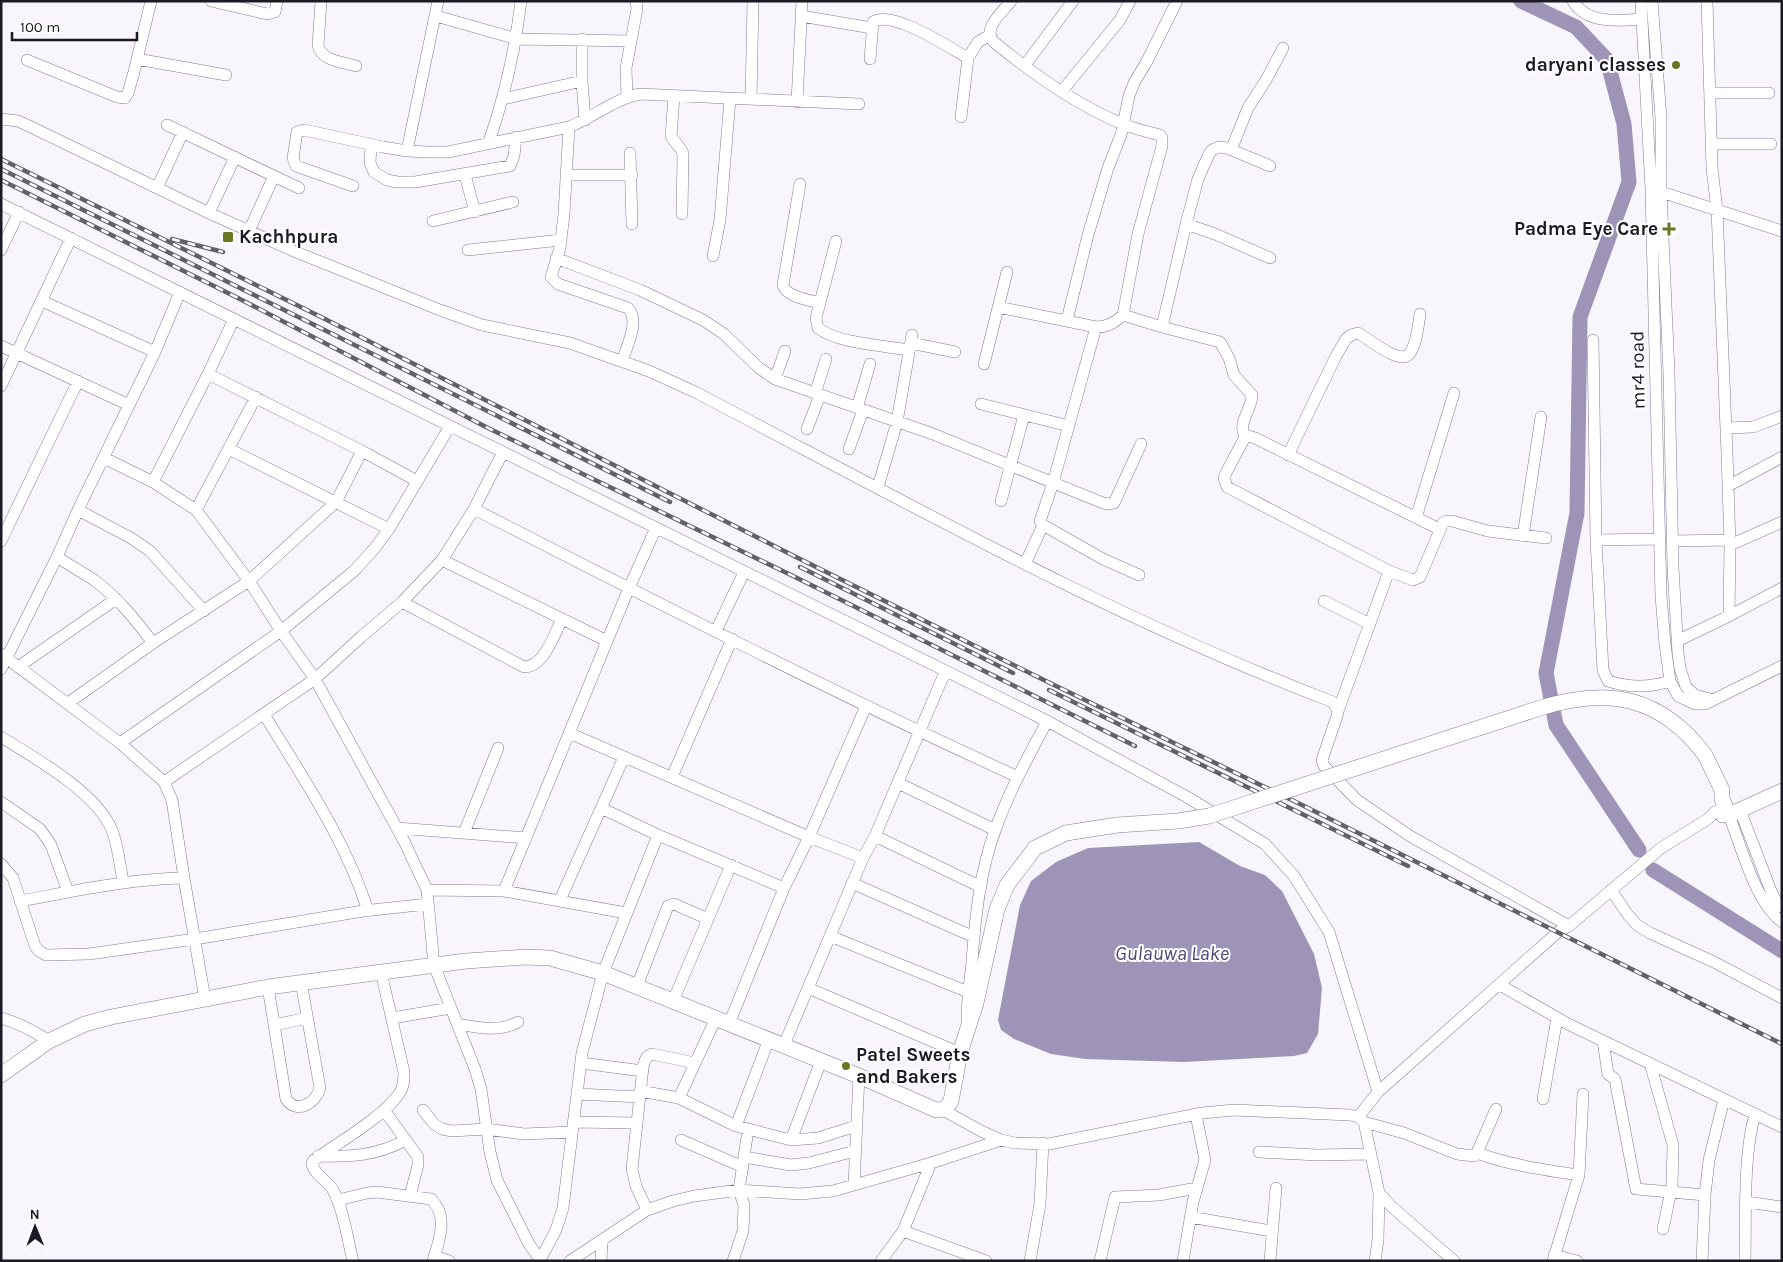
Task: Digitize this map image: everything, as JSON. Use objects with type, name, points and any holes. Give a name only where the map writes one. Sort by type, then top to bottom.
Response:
[{"type":"main road","points":[[1,1075],[49,1041],[85,1024],[110,1017],[301,982],[466,960],[526,957],[550,958],[603,973],[859,1076],[936,1110],[943,1110],[951,1101],[960,1052],[976,1003],[997,909],[1007,885],[1035,848],[1066,833],[1117,825],[1178,821],[1209,816],[1540,708],[1580,698],[1624,698],[1641,704],[1672,720],[1694,740],[1705,754],[1722,790],[1722,799],[1733,809]]},
{"type":"main road","points":[[1733,809],[1782,782]]},
{"type":"main road","points":[[1733,809],[1782,791]]},
{"type":"street","points":[[27,60],[125,98],[138,59],[151,1]]},
{"type":"street","points":[[211,1],[267,14],[275,12],[277,1]]},
{"type":"street","points":[[321,1],[318,46],[320,51],[323,56],[356,66]]},
{"type":"street","points":[[407,151],[438,1]]},
{"type":"street","points":[[489,142],[503,99],[517,39],[521,1]]},
{"type":"street","points":[[627,96],[626,68],[637,9],[636,1]]},
{"type":"street","points":[[751,99],[753,1]]},
{"type":"street","points":[[797,102],[802,1]]},
{"type":"street","points":[[998,307],[1096,327],[1105,327],[1114,323],[1123,315],[1138,234],[1163,140],[1160,135],[1123,124],[1062,91],[994,42],[990,35],[992,25],[1011,1]]},
{"type":"street","points":[[1025,65],[1073,1]]},
{"type":"street","points":[[1062,91],[1120,20],[1130,1]]},
{"type":"street","points":[[1067,320],[1088,234],[1108,168],[1121,135],[1129,96],[1177,1]]},
{"type":"street","points":[[1573,1],[1581,10],[1594,17],[1607,20],[1642,19]]},
{"type":"street","name":"mr4 road","points":[[1641,1],[1669,373],[1672,541],[1680,668],[1686,687],[1695,695],[1715,700]]},
{"type":"street","name":"mr4 road","points":[[1652,1],[1661,118],[1656,190],[1661,596],[1670,681]]},
{"type":"street","points":[[1707,1],[1712,168],[1717,210],[1726,428],[1730,543],[1730,616]]},
{"type":"street","points":[[436,16],[517,39],[630,41]]},
{"type":"street","points":[[801,16],[872,28]]},
{"type":"street","points":[[870,59],[873,22],[877,20],[896,22],[921,32],[968,58]]},
{"type":"street","points":[[962,117],[968,58],[978,42],[990,35]]},
{"type":"street","points":[[582,39],[582,82],[585,120]]},
{"type":"street","points":[[1231,150],[1248,108],[1283,48]]},
{"type":"street","points":[[138,59],[226,75]]},
{"type":"street","points":[[503,99],[582,82]]},
{"type":"street","points":[[1710,93],[1769,93]]},
{"type":"street","points":[[353,186],[296,166],[293,158],[297,132],[304,130],[407,151],[448,152],[569,127],[627,96],[640,94],[859,104]]},
{"type":"street","points":[[674,96],[672,136],[673,141],[681,148],[683,154],[682,214]]},
{"type":"street","points":[[713,256],[720,220],[730,99]]},
{"type":"street","points":[[1,119],[18,121],[30,126],[208,214],[358,277],[482,325],[570,343],[622,361],[695,392],[1025,564],[1182,640],[1268,677],[1333,702],[1338,711]]},
{"type":"street","points":[[167,125],[298,188]]},
{"type":"street","points":[[569,127],[561,240],[551,273],[553,281],[558,284],[628,308],[633,316],[632,330],[622,361]]},
{"type":"street","points":[[156,188],[183,132]]},
{"type":"street","points":[[371,145],[372,168],[378,176],[387,180],[415,182],[510,166],[514,156],[516,137]]},
{"type":"street","points":[[1711,144],[1771,144]]},
{"type":"street","points":[[1162,327],[1198,179],[1209,154],[1212,150],[1219,147],[1270,166]]},
{"type":"street","points":[[630,153],[632,224]]},
{"type":"street","points":[[208,214],[235,157]]},
{"type":"street","points":[[464,174],[475,212]]},
{"type":"street","points":[[566,175],[632,175]]},
{"type":"street","points":[[249,231],[274,176]]},
{"type":"street","points":[[800,184],[783,285],[784,290],[789,294],[820,303]]},
{"type":"street","points":[[1656,190],[1782,231]]},
{"type":"street","points":[[434,221],[512,202]]},
{"type":"street","points":[[1,204],[1047,721],[1187,797],[1265,844],[1294,876],[1329,932],[1378,1092]]},
{"type":"street","points":[[1,250],[19,212]]},
{"type":"street","points":[[1186,224],[1216,234],[1270,258]]},
{"type":"street","points":[[1,386],[71,238]]},
{"type":"street","points":[[468,250],[561,240]]},
{"type":"street","points":[[836,241],[816,324],[823,333],[870,344],[911,343],[955,352]]},
{"type":"street","points":[[556,258],[640,290],[703,320],[724,334],[759,368],[775,379],[1011,465],[1103,503],[1114,503],[1141,444]]},
{"type":"street","points":[[984,364],[1007,272]]},
{"type":"street","points":[[1,669],[4,656],[57,557],[155,352],[180,292]]},
{"type":"street","points":[[42,301],[155,352]]},
{"type":"street","points":[[1288,455],[1346,339],[1351,334],[1358,333],[1390,353],[1403,357],[1407,356],[1411,353],[1420,314]]},
{"type":"street","points":[[1123,315],[1220,342],[1229,358],[1234,375],[1252,395],[1252,401],[1242,425],[1245,437]]},
{"type":"street","points":[[153,482],[234,319]]},
{"type":"street","points":[[1096,327],[1053,483],[1040,518],[1043,525],[1103,559],[1139,575]]},
{"type":"street","points":[[1593,340],[1596,540],[1603,670],[1608,681],[1619,685],[1641,687],[1670,681],[1678,696],[1683,700],[1695,704],[1705,704],[1782,666]]},
{"type":"street","points":[[878,488],[897,422],[911,343]]},
{"type":"street","points":[[1,346],[129,405]]},
{"type":"street","points":[[775,379],[785,350]]},
{"type":"street","points":[[808,428],[826,359]]},
{"type":"street","points":[[849,449],[870,364]]},
{"type":"street","points":[[208,374],[416,480]]},
{"type":"street","points":[[1,540],[78,381]]},
{"type":"street","points":[[1416,518],[1454,393]]},
{"type":"street","points":[[196,510],[256,397]]},
{"type":"street","points":[[981,404],[1068,426]]},
{"type":"street","points":[[1002,501],[1024,415]]},
{"type":"street","points":[[1726,428],[1753,427],[1782,416]]},
{"type":"street","points":[[1522,536],[1541,417]]},
{"type":"street","points":[[120,743],[281,631],[354,571],[389,529],[416,480],[450,426]]},
{"type":"street","points":[[1245,437],[1255,438],[1439,530]]},
{"type":"street","points":[[1245,437],[1224,478],[1227,487],[1389,571],[1413,580],[1420,578],[1439,530],[1443,523],[1447,521],[1488,531],[1546,538]]},
{"type":"street","points":[[229,449],[389,529]]},
{"type":"street","points":[[68,703],[153,642],[249,581],[336,502],[362,451]]},
{"type":"street","points":[[164,782],[314,680],[402,602],[442,560],[474,509],[503,452]]},
{"type":"street","points":[[1728,486],[1782,457]]},
{"type":"street","points":[[104,458],[153,482],[196,510],[249,581],[314,680],[397,828],[426,890],[434,965],[481,1089],[490,1152],[497,1180],[529,1244],[541,1260],[556,1230],[563,1208],[581,1063],[603,973],[658,835]]},
{"type":"street","points":[[474,509],[866,706],[1018,777]]},
{"type":"street","points":[[78,510],[132,538],[150,552],[170,571],[204,611]]},
{"type":"street","points":[[1672,541],[1730,543],[1782,522]]},
{"type":"street","points":[[1025,564],[1043,525]]},
{"type":"street","points":[[504,891],[629,588],[656,528]]},
{"type":"street","points":[[1596,540],[1660,539]]},
{"type":"street","points":[[57,557],[93,580],[116,599],[153,642]]},
{"type":"street","points":[[442,560],[607,641]]},
{"type":"street","points":[[1389,571],[1338,711],[1322,760],[1324,766],[1356,800],[1410,836],[1569,926]]},
{"type":"street","points":[[716,631],[744,572]]},
{"type":"street","points":[[1678,641],[1782,588]]},
{"type":"street","points":[[18,667],[116,599]]},
{"type":"street","points":[[1324,601],[1370,624]]},
{"type":"street","points":[[402,602],[524,667],[530,667],[542,658],[562,619]]},
{"type":"street","points":[[672,777],[732,639]]},
{"type":"street","points":[[4,656],[120,743],[164,782],[172,800],[205,999]]},
{"type":"street","points":[[784,1046],[852,883],[875,836],[945,672]]},
{"type":"street","points":[[679,1098],[695,1063],[722,1021],[809,837],[866,706]]},
{"type":"street","points":[[264,714],[341,845],[360,886],[368,911]]},
{"type":"street","points":[[967,1031],[968,992],[974,937],[987,858],[1007,799],[1047,721]]},
{"type":"street","points":[[569,733],[809,837],[863,858]]},
{"type":"street","points":[[1,737],[53,770],[85,796],[101,812],[111,828],[123,882]]},
{"type":"street","points":[[464,833],[498,748]]},
{"type":"street","points":[[560,900],[624,757]]},
{"type":"street","points":[[898,783],[995,830]]},
{"type":"street","points":[[1,802],[40,830],[51,845],[68,892]]},
{"type":"street","points":[[601,808],[658,835],[784,888]]},
{"type":"street","points":[[1375,1261],[1378,1240],[1379,1192],[1361,1119],[1378,1092],[1558,932],[1569,926],[1660,848],[1715,812],[1733,809]]},
{"type":"street","points":[[1733,809],[1771,891],[1777,903],[1782,907]]},
{"type":"street","points":[[1733,809],[1764,903],[1773,916],[1782,922]]},
{"type":"street","points":[[397,828],[526,838]]},
{"type":"street","points":[[875,836],[981,887]]},
{"type":"street","points":[[1,864],[13,878],[35,946],[39,951],[46,954],[89,954],[368,911],[428,904]]},
{"type":"street","points":[[673,1001],[731,865]]},
{"type":"street","points":[[20,900],[123,882],[184,878]]},
{"type":"street","points":[[852,883],[974,937]]},
{"type":"street","points":[[426,890],[504,891],[626,913]]},
{"type":"street","points":[[1611,890],[1628,915],[1650,933],[1714,962],[1782,998]]},
{"type":"street","points":[[637,986],[668,906],[674,904],[708,919]]},
{"type":"street","points":[[830,936],[968,992]]},
{"type":"street","points":[[353,1261],[338,1200],[329,1184],[312,1167],[312,1163],[318,1156],[384,1110],[400,1093],[404,1084],[404,1072],[382,972]]},
{"type":"street","points":[[268,987],[286,1099],[296,1107],[304,1106],[315,1099],[320,1088],[301,982]]},
{"type":"street","points":[[1500,985],[1557,1018],[1782,1127]]},
{"type":"street","points":[[808,988],[960,1052]]},
{"type":"street","points":[[392,1018],[451,1008]]},
{"type":"street","points":[[1,1018],[35,1031],[49,1041]]},
{"type":"street","points":[[274,1025],[308,1018]]},
{"type":"street","points":[[1543,1099],[1557,1018]]},
{"type":"street","points":[[457,1024],[502,1029],[518,1022]]},
{"type":"street","points":[[736,1126],[769,1040]]},
{"type":"street","points":[[1603,1041],[1608,1074],[1615,1079],[1636,1189],[1705,1195]]},
{"type":"street","points":[[647,1210],[638,1193],[632,1169],[636,1123],[646,1059],[648,1055],[652,1054],[695,1063]]},
{"type":"street","points":[[791,1140],[821,1061]]},
{"type":"street","points":[[581,1063],[643,1071]]},
{"type":"street","points":[[1650,1063],[1673,1145],[1670,1192],[1664,1229]]},
{"type":"street","points":[[854,1185],[859,1076]]},
{"type":"street","points":[[576,1094],[640,1094],[679,1098],[736,1126],[791,1140],[818,1138],[856,1126]]},
{"type":"street","points":[[1577,1261],[1554,1258],[1579,1175],[1583,1094]]},
{"type":"street","points":[[1702,1261],[1705,1195],[1709,1160],[1724,1099]]},
{"type":"street","points":[[943,1110],[1001,1140],[1015,1143],[1049,1144],[1196,1114],[1234,1110],[1350,1115],[1404,1133],[1457,1154],[1474,1156],[1496,1109]]},
{"type":"street","points":[[384,1110],[418,1157],[418,1165],[410,1196]]},
{"type":"street","points":[[423,1110],[434,1124],[452,1131],[486,1129],[524,1134],[572,1127],[636,1123]]},
{"type":"street","points":[[1183,1261],[1190,1217],[1205,1160],[1196,1114]]},
{"type":"street","points":[[1745,1261],[1746,1202],[1751,1135],[1755,1114]]},
{"type":"street","points":[[733,1261],[743,1231],[744,1205],[739,1190],[748,1130]]},
{"type":"street","points":[[318,1156],[356,1156],[375,1153],[389,1149],[406,1140]]},
{"type":"street","points":[[681,1140],[743,1162],[791,1165],[809,1163],[855,1151]]},
{"type":"street","points":[[570,1261],[647,1210],[673,1201],[739,1190],[800,1194],[820,1193],[930,1163],[1001,1140]]},
{"type":"street","points":[[1030,1261],[1040,1204],[1043,1143]]},
{"type":"street","points":[[1259,1152],[1317,1155],[1371,1154]]},
{"type":"street","points":[[1477,1153],[1528,1167],[1579,1175]]},
{"type":"street","points":[[881,1261],[903,1231],[930,1163]]},
{"type":"street","points":[[1100,1261],[1115,1197],[1159,1195],[1197,1188]]},
{"type":"street","points":[[1270,1261],[1276,1188]]},
{"type":"street","points":[[1379,1192],[1392,1207],[1454,1261]]},
{"type":"street","points":[[338,1200],[367,1193],[431,1199],[439,1212],[442,1232],[434,1258],[450,1261]]},
{"type":"street","points":[[1746,1202],[1782,1207]]},
{"type":"street","points":[[1190,1217],[1272,1230]]},
{"type":"street","points":[[903,1231],[981,1260]]},
{"type":"street","points":[[601,1261],[602,1241]]},
{"type":"water","name":"Gulauwa Lake","points":[[1199,842],[1240,866],[1265,875],[1282,891],[1314,954],[1322,988],[1318,1034],[1307,1053],[1294,1056],[1184,1062],[1085,1059],[1051,1054],[1014,1039],[1001,1030],[998,1020],[1020,905],[1031,881],[1056,862],[1088,848]]},
{"type":"waterway","points":[[1521,1],[1576,27],[1607,60],[1624,124],[1629,182],[1580,317],[1577,513],[1546,673],[1556,725],[1639,850]]},
{"type":"waterway","points":[[1653,870],[1782,951]]},
{"type":"railway","points":[[1,159],[317,315],[794,556],[1300,804],[1782,1044]]},
{"type":"railway","points":[[1,169],[670,502]]},
{"type":"railway","points":[[1,180],[238,298],[486,427],[791,575],[1135,746]]},
{"type":"railway","points":[[172,239],[223,252]]},
{"type":"railway","points":[[800,567],[1013,673]]},
{"type":"railway","points":[[1049,690],[1408,866]]},
{"type":"place","name":"daryani classes","points":[[1676,65]]},
{"type":"place","name":"Padma Eye Care","points":[[1669,229]]},
{"type":"place","name":"Kachhpura","points":[[228,237]]},
{"type":"place","name":"Patel Sweets and Bakers","points":[[846,1066]]}]
